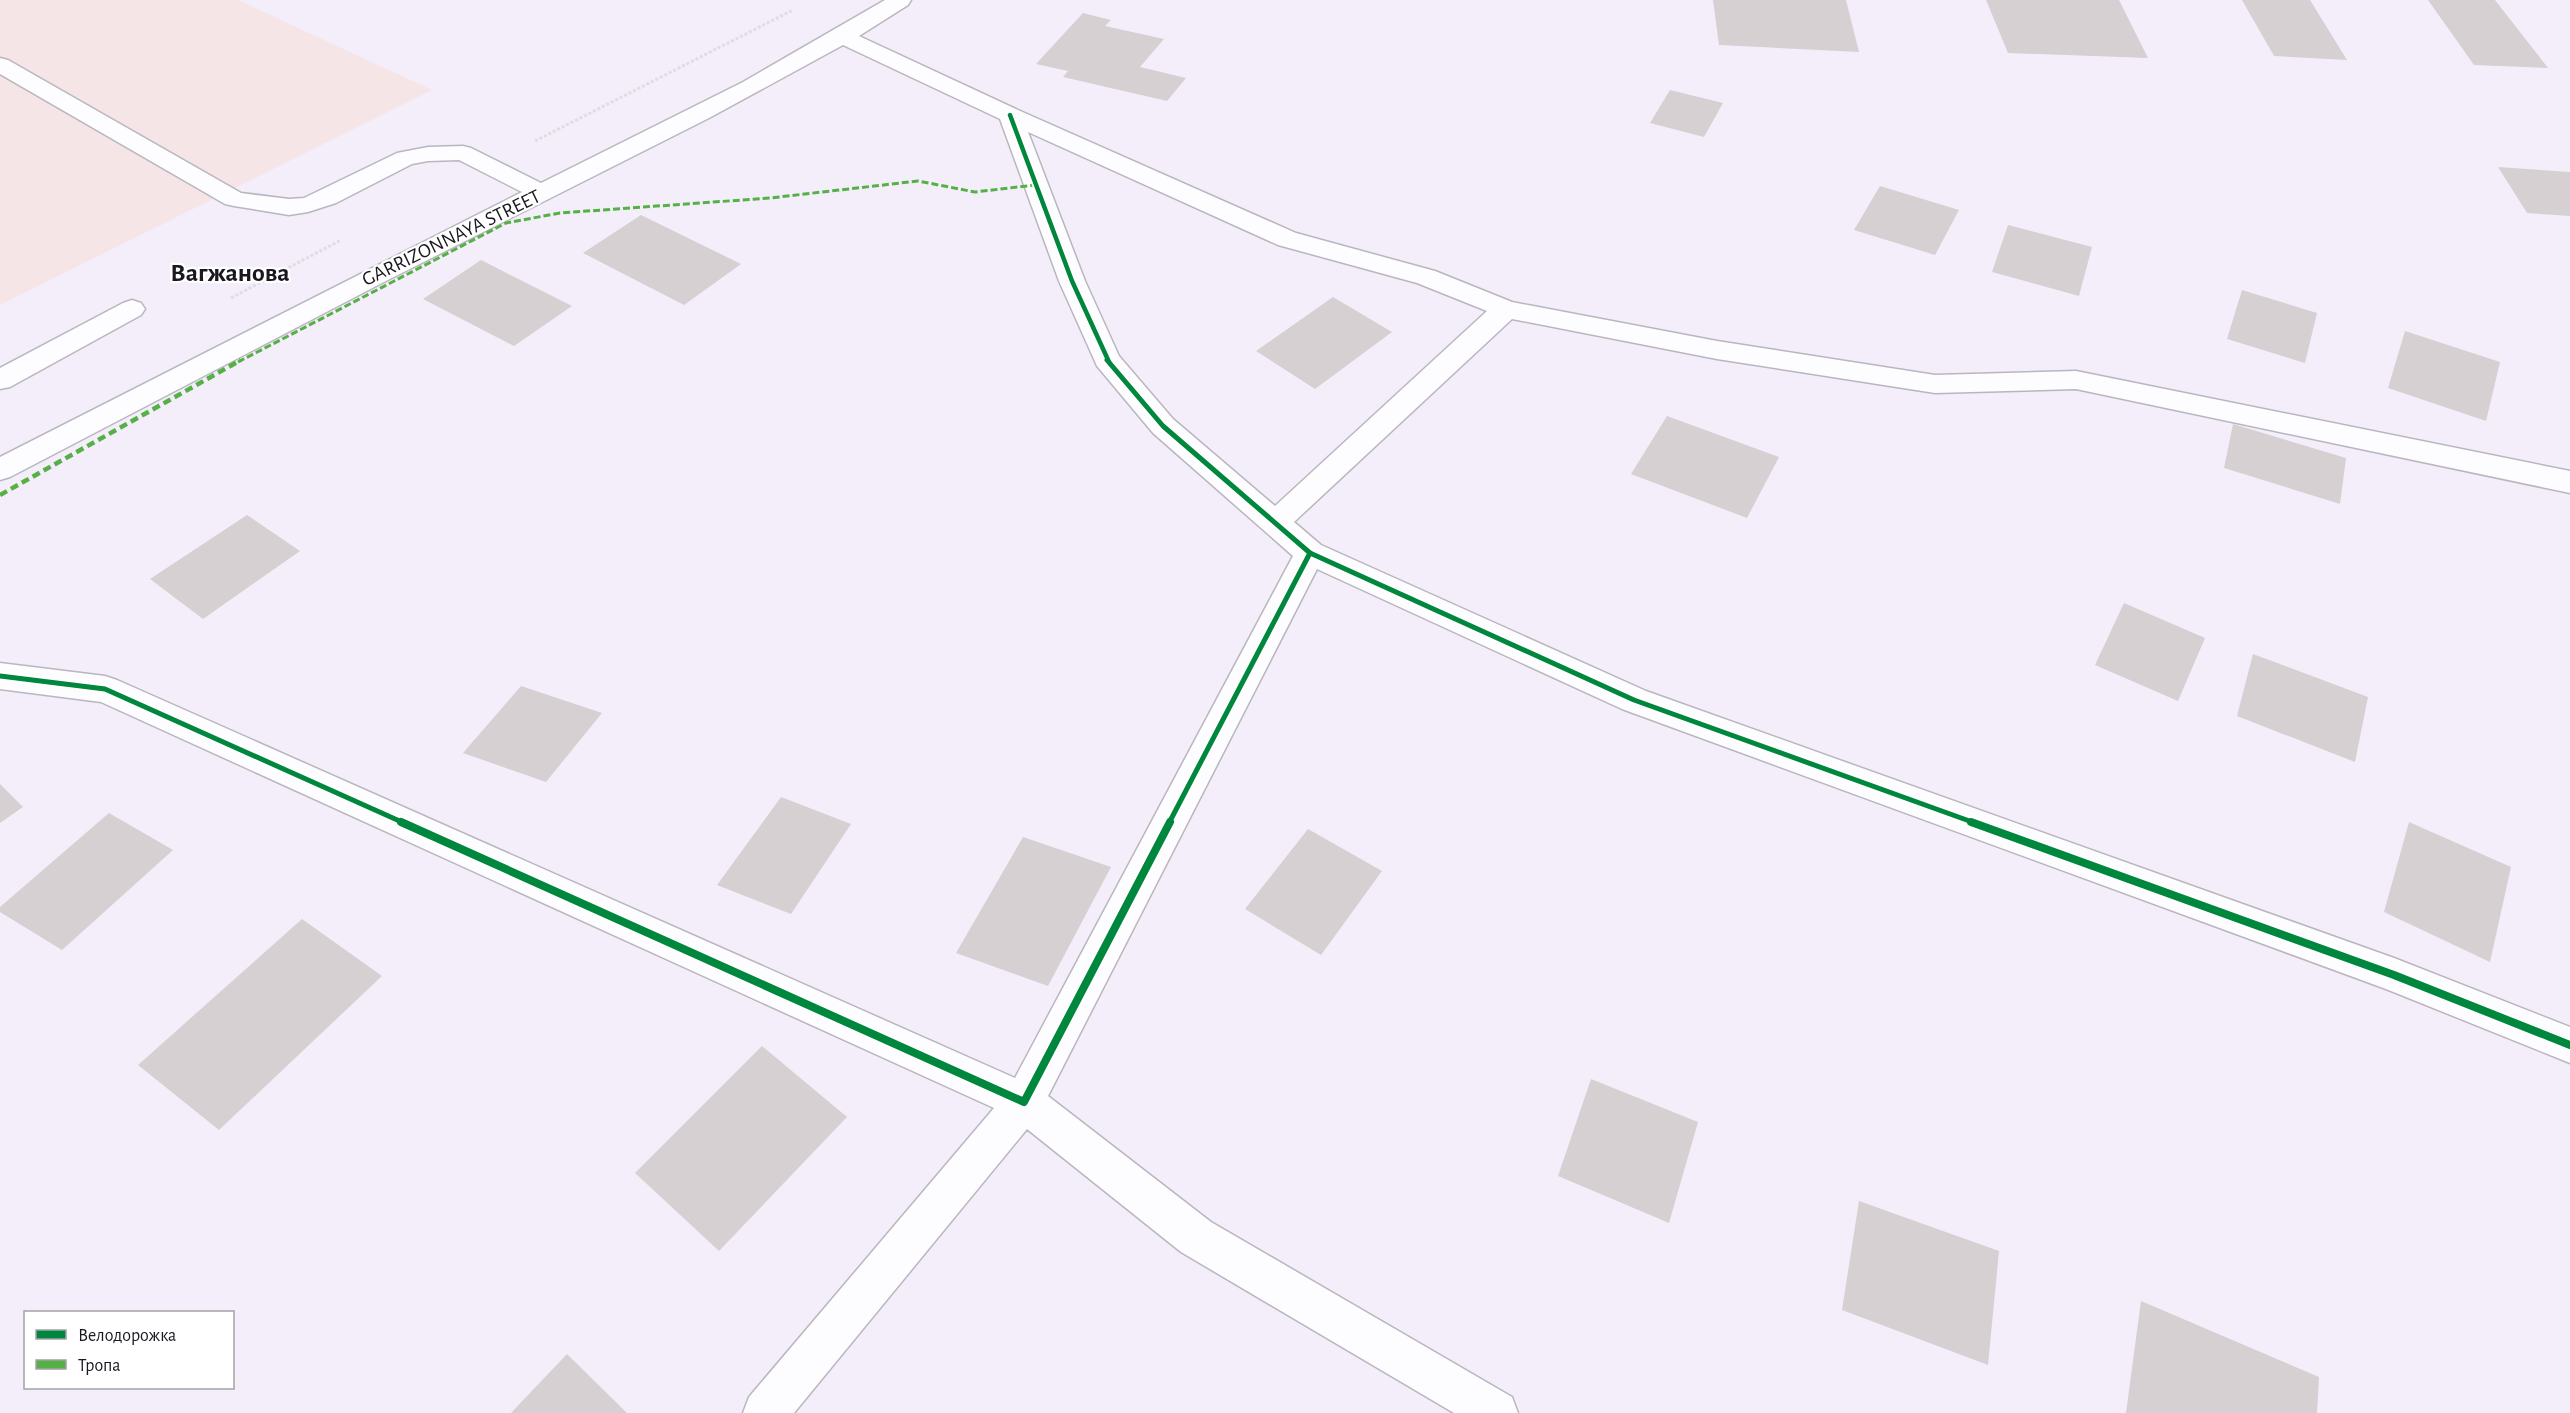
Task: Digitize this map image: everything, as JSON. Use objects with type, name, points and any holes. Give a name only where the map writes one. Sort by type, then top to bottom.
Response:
[{"type":"street","name":"GARRIZONNAYA STREET","points":[[0,470],[321,302],[714,107],[844,37],[900,0]]},
{"type":"street","points":[[844,37],[1010,115],[1287,239],[1426,277],[1506,309],[1717,350],[1935,384],[2076,380],[2570,482]]},
{"type":"street","points":[[0,65],[234,199],[289,207],[308,205],[327,198],[405,158],[440,153],[463,153],[541,192]]},
{"type":"street","points":[[1010,115],[1072,281],[1107,360],[1163,426],[1310,553],[1634,700],[2394,975],[2570,1045]]},
{"type":"street","points":[[0,380],[132,309]]},
{"type":"street","points":[[1276,522],[1506,309]]},
{"type":"street","points":[[765,1413],[1024,1102],[1310,553]]},
{"type":"street","points":[[0,676],[105,689],[1024,1102],[1196,1237],[1496,1413]]},
{"type":"path","points":[[531,142],[796,8]]},
{"type":"shaded area","points":[[0,0],[238,0],[432,90],[0,305]]},
{"type":"building","points":[[1713,0],[1846,0],[1859,52],[1719,45]]},
{"type":"building","points":[[1986,0],[2119,0],[2148,58],[2008,53]]},
{"type":"building","points":[[2242,0],[2310,0],[2347,60],[2274,56]]},
{"type":"building","points":[[2428,0],[2495,0],[2548,68],[2474,65]]},
{"type":"building","points":[[1083,13],[1111,20],[1105,26],[1164,39],[1140,67],[1186,78],[1167,101],[1063,77],[1068,71],[1036,64]]},
{"type":"building","points":[[1670,90],[1723,103],[1704,137],[1650,123]]},
{"type":"building","points":[[2498,167],[2570,172],[2570,216],[2527,213]]},
{"type":"building","points":[[1880,186],[1959,210],[1935,255],[1854,230]]},
{"type":"building","points":[[641,215],[741,264],[684,305],[583,253]]},
{"type":"building","points":[[2008,225],[2092,247],[2079,296],[1992,272]]},
{"type":"building","points":[[481,260],[572,306],[514,346],[423,299]]},
{"type":"building","points":[[2242,290],[2317,313],[2305,363],[2227,339]]},
{"type":"building","points":[[1333,297],[1392,332],[1315,389],[1256,351]]},
{"type":"building","points":[[2405,331],[2500,362],[2486,421],[2388,388]]},
{"type":"building","points":[[1667,416],[1779,457],[1747,518],[1631,474]]},
{"type":"building","points":[[2233,424],[2346,458],[2340,504],[2224,468]]},
{"type":"building","points":[[247,515],[300,551],[203,619],[150,579]]},
{"type":"building","points":[[2124,603],[2205,638],[2178,701],[2095,665]]},
{"type":"building","points":[[2253,654],[2368,697],[2355,762],[2237,716]]},
{"type":"building","points":[[521,686],[602,713],[546,782],[463,753]]},
{"type":"building","points":[[0,784],[23,807],[0,823]]},
{"type":"building","points":[[781,797],[851,824],[791,914],[717,885]]},
{"type":"building","points":[[109,813],[173,850],[62,950],[0,912],[0,907]]},
{"type":"building","points":[[2409,822],[2511,867],[2490,962],[2384,912]]},
{"type":"building","points":[[1308,829],[1382,871],[1321,955],[1245,909]]},
{"type":"building","points":[[1023,837],[1111,867],[1048,986],[956,953]]},
{"type":"building","points":[[302,919],[382,976],[219,1130],[138,1065]]},
{"type":"building","points":[[762,1046],[847,1117],[719,1251],[635,1173]]},
{"type":"building","points":[[1591,1079],[1698,1122],[1669,1223],[1558,1176]]},
{"type":"building","points":[[1859,1201],[1999,1251],[1988,1365],[1842,1310]]},
{"type":"building","points":[[2141,1301],[2319,1377],[2317,1413],[2126,1413]]},
{"type":"building","points":[[567,1354],[627,1413],[511,1413]]},
{"type":"marked path","points":[[0,495],[268,345],[506,223],[560,213],[770,198],[918,181],[975,192],[1035,185]]},
{"type":"cycle path","points":[[0,676],[105,689],[1024,1102],[1310,553],[1163,426],[1107,360],[1072,281],[1010,115]]},
{"type":"cycle path","points":[[1310,553],[1634,700],[2394,975],[2570,1045]]},
{"type":"district","name":"Вагжанова","points":[[230,272]]}]
